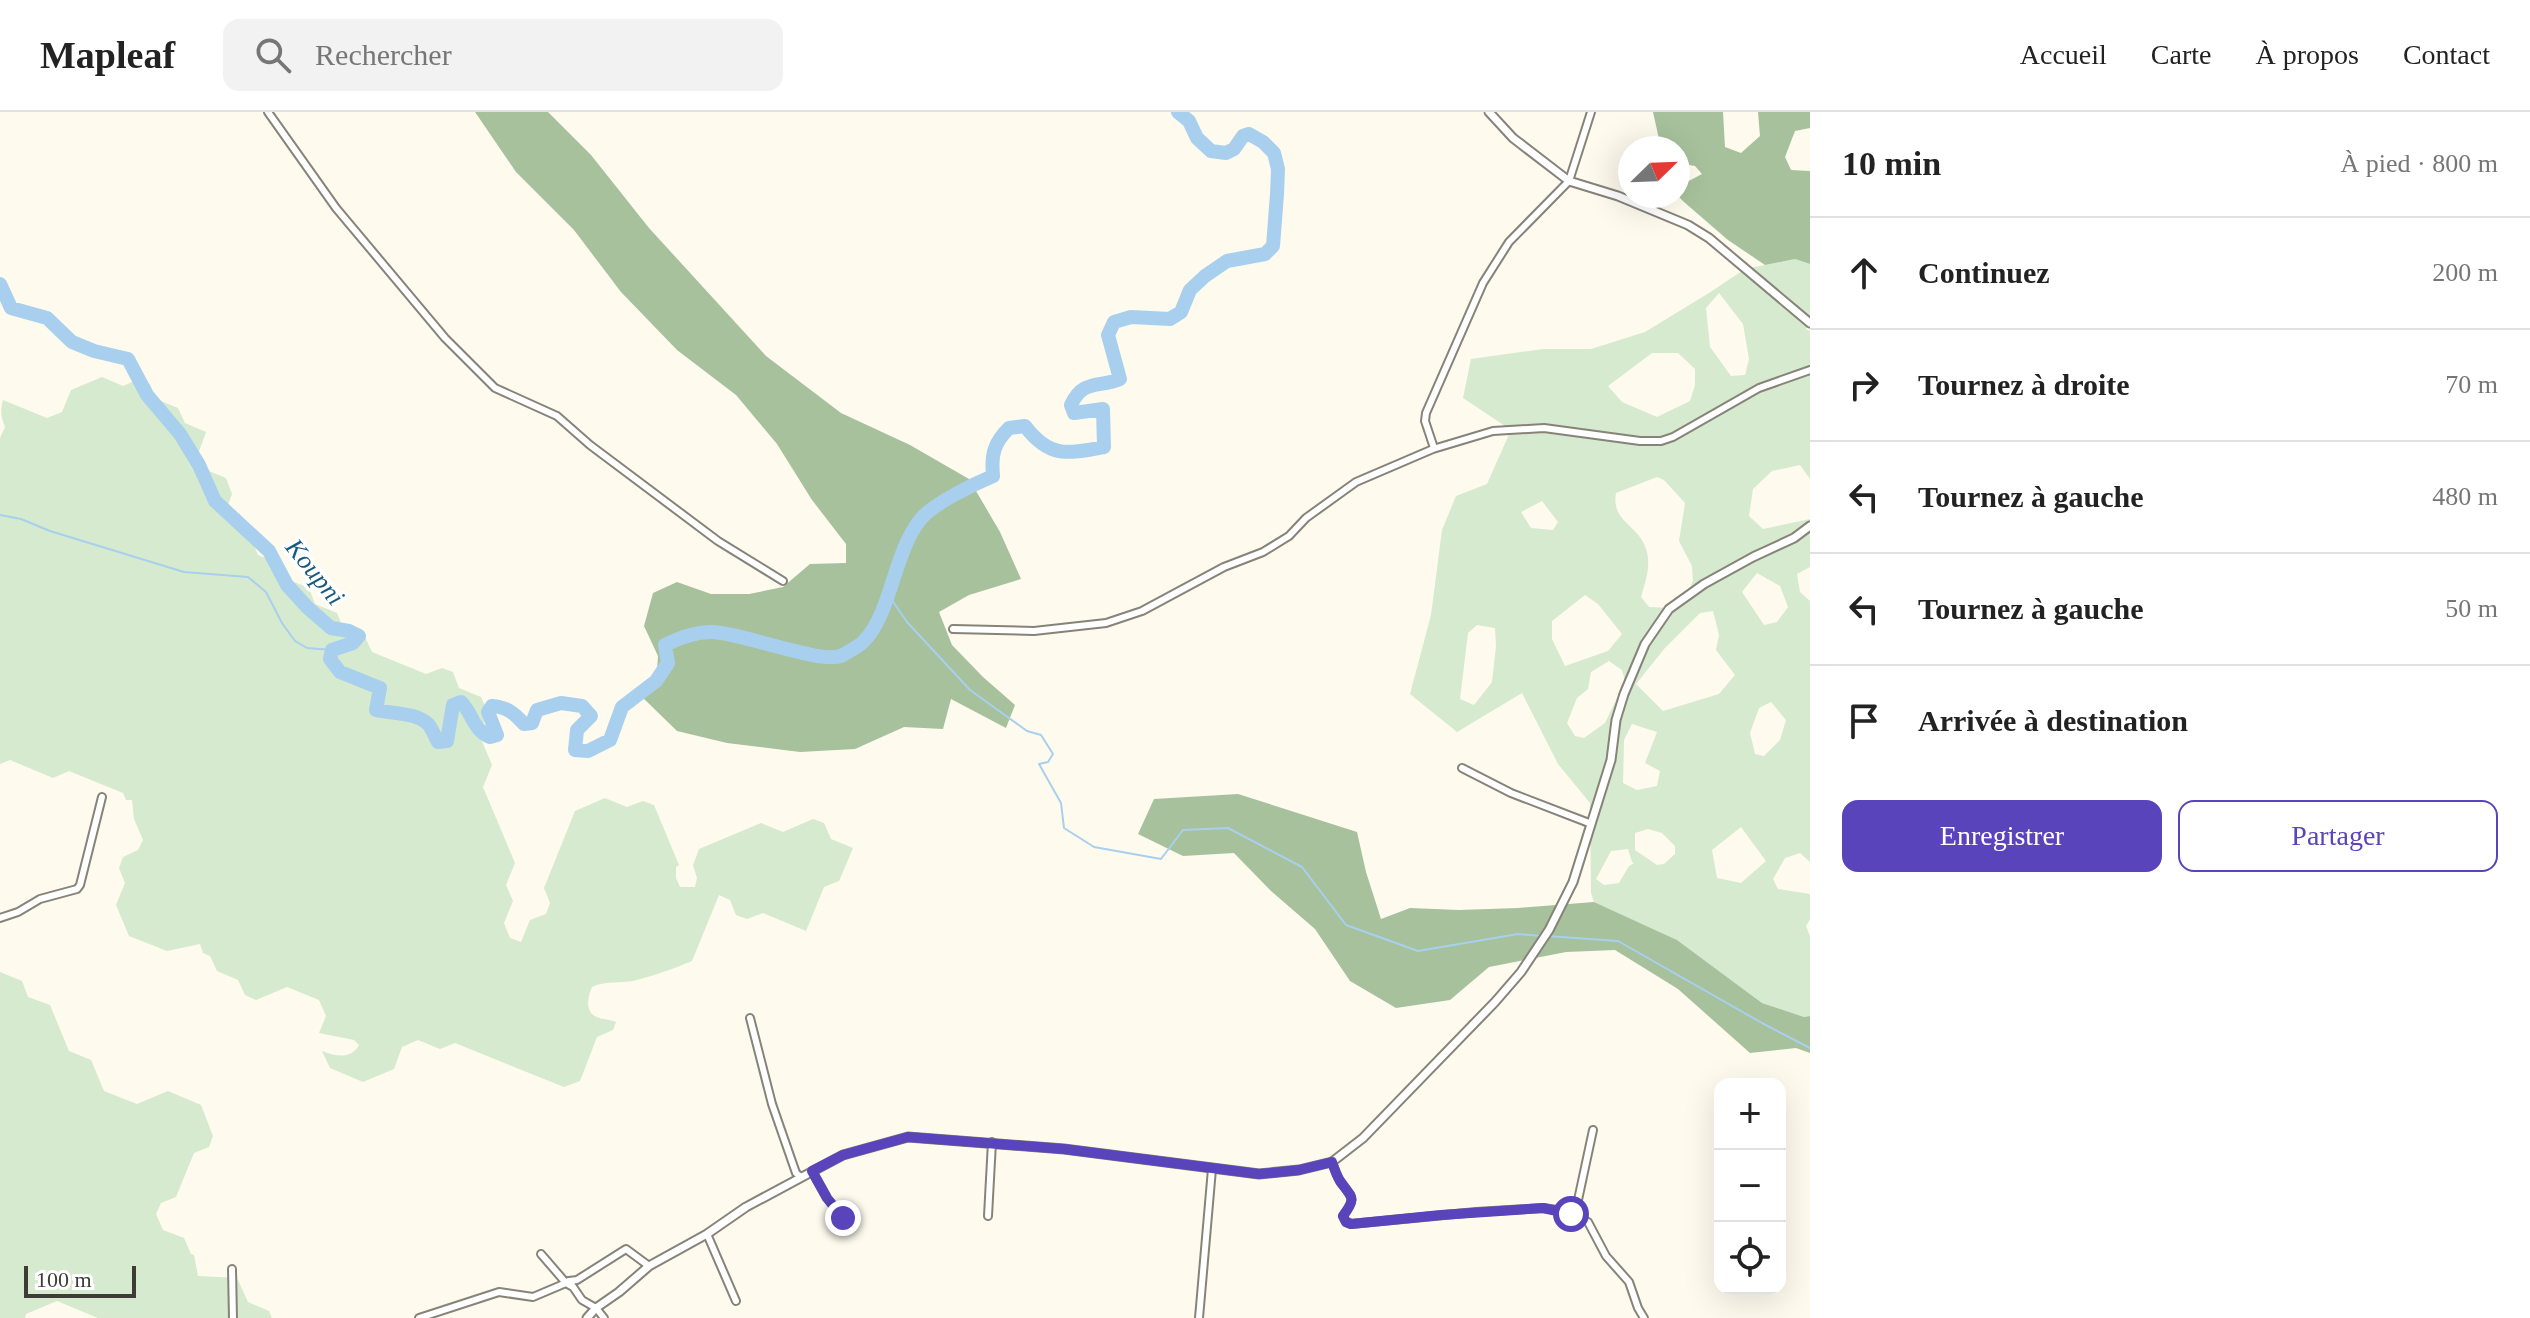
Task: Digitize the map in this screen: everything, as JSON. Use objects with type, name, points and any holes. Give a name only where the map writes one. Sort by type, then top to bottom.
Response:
[{"type":"street","points":[[268,112],[336,208],[445,338],[495,388],[557,416],[590,445],[718,541],[783,581]]},
{"type":"street","points":[[1489,112],[1513,138],[1569,181],[1618,196],[1699,232],[1810,323]]},
{"type":"street","points":[[1434,448],[1425,421],[1426,413],[1483,283],[1509,242],[1569,181],[1591,112]]},
{"type":"street","points":[[953,629],[1034,631],[1106,623],[1142,611],[1224,567],[1263,552],[1289,536],[1306,518],[1356,482],[1434,448],[1493,431],[1544,428],[1661,441],[1759,388],[1810,370]]},
{"type":"street","points":[[587,1318],[649,1266],[707,1234],[746,1207],[843,1155],[908,1137],[992,1142],[1212,1169],[1278,1173],[1332,1162],[1363,1138],[1521,972],[1549,930],[1573,882],[1611,760],[1616,720],[1624,694],[1645,644],[1669,609],[1704,584],[1794,538],[1810,526]]},
{"type":"street","points":[[1462,768],[1511,793],[1589,823]]},
{"type":"street","points":[[0,918],[40,899],[77,889],[102,797]]},
{"type":"street","points":[[750,1018],[772,1104],[796,1173],[801,1177]]},
{"type":"street","points":[[1571,1214],[1578,1200],[1593,1130]]},
{"type":"street","points":[[988,1216],[992,1142]]},
{"type":"street","points":[[1332,1162],[1341,1183],[1350,1192],[1352,1204],[1343,1216],[1351,1224],[1543,1208],[1571,1214],[1588,1222],[1606,1256],[1629,1282],[1644,1318]]},
{"type":"street","points":[[1199,1318],[1212,1169]]},
{"type":"street","points":[[812,1171],[843,1218]]},
{"type":"street","points":[[707,1234],[736,1301]]},
{"type":"street","points":[[419,1318],[499,1292],[533,1297],[577,1280],[626,1249],[649,1266]]},
{"type":"street","points":[[541,1254],[582,1300],[596,1308],[604,1318]]},
{"type":"street","points":[[232,1269],[233,1318]]},
{"type":"green space","points":[[475,112],[548,112],[591,155],[649,228],[766,356],[841,413],[910,445],[969,479],[1000,532],[1021,579],[969,595],[939,612],[952,645],[1015,705],[1006,728],[951,699],[943,729],[904,727],[855,749],[800,752],[727,743],[677,731],[638,693],[656,684],[658,656],[644,626],[653,593],[677,582],[711,594],[749,594],[783,587],[810,564],[846,563],[846,544],[812,500],[777,444],[736,395],[677,350],[621,292],[574,230],[516,172]]},
{"type":"green space","points":[[1653,112],[1723,112],[1725,147],[1741,153],[1760,136],[1758,112],[1810,112],[1810,128],[1795,131],[1785,157],[1791,170],[1810,171],[1810,264],[1795,259],[1765,265],[1728,240],[1690,207],[1690,180],[1702,174],[1690,165],[1690,136],[1658,136]]},
{"type":"green space","points":[[1795,259],[1810,264],[1810,319],[1806,329],[1810,331],[1810,479],[1800,465],[1772,471],[1753,489],[1749,516],[1763,529],[1810,519],[1810,567],[1797,574],[1800,592],[1810,601],[1810,862],[1800,853],[1785,858],[1773,879],[1778,889],[1810,894],[1810,919],[1806,926],[1810,936],[1810,1016],[1804,1017],[1762,1003],[1677,940],[1594,902],[1591,893],[1590,803],[1558,764],[1522,693],[1457,732],[1410,694],[1431,615],[1442,530],[1456,496],[1487,484],[1511,430],[1463,398],[1471,359],[1543,349],[1591,349],[1645,332],[1745,269]],"holes":[[[1719,293],[1743,324],[1749,359],[1745,375],[1731,376],[1710,347],[1706,308]],[[1652,353],[1678,353],[1695,369],[1695,385],[1690,401],[1657,417],[1622,402],[1608,386]],[[1657,477],[1664,480],[1685,503],[1679,541],[1692,566],[1693,581],[1686,595],[1669,608],[1649,607],[1641,597],[1648,572],[1647,552],[1641,539],[1617,510],[1616,493]],[[1542,501],[1558,522],[1553,530],[1531,528],[1521,512]],[[1757,573],[1780,586],[1788,607],[1777,622],[1764,625],[1742,592]],[[1585,595],[1598,604],[1622,634],[1608,651],[1565,666],[1552,639],[1552,621]],[[1713,611],[1719,635],[1716,650],[1735,675],[1719,694],[1663,711],[1636,684],[1664,649],[1700,613]],[[1477,625],[1495,628],[1496,646],[1492,682],[1474,705],[1460,699],[1468,633]],[[1609,661],[1622,670],[1625,681],[1605,723],[1584,738],[1575,736],[1567,723],[1577,698],[1588,689],[1591,672]],[[1771,702],[1786,720],[1780,740],[1764,756],[1755,754],[1750,733],[1759,708]],[[1632,724],[1657,732],[1645,763],[1660,771],[1657,786],[1637,790],[1623,783],[1624,740]],[[1741,827],[1766,861],[1741,883],[1717,878],[1712,850]],[[1648,829],[1662,833],[1675,846],[1675,854],[1664,864],[1657,865],[1635,850],[1635,833]],[[1628,849],[1634,863],[1619,883],[1604,885],[1596,879],[1611,851]]]},
{"type":"green space","points":[[102,377],[123,386],[139,379],[150,384],[156,399],[178,408],[185,423],[206,432],[198,454],[204,469],[226,478],[232,494],[224,516],[245,524],[258,555],[280,564],[287,579],[309,588],[315,604],[337,613],[343,628],[365,637],[372,652],[426,674],[442,668],[453,672],[459,688],[481,697],[488,712],[479,734],[492,765],[483,787],[515,863],[506,885],[513,901],[504,923],[510,938],[521,942],[530,920],[546,914],[550,903],[544,888],[575,811],[605,798],[627,807],[643,801],[654,805],[679,865],[676,867],[676,878],[680,887],[695,887],[697,878],[693,865],[699,849],[761,823],[783,832],[813,819],[824,823],[831,839],[853,848],[839,881],[824,887],[806,931],[763,913],[747,919],[736,915],[730,900],[719,895],[692,961],[637,980],[592,987],[588,999],[590,1011],[599,1018],[616,1022],[613,1030],[597,1037],[580,1081],[564,1087],[455,1043],[440,1049],[418,1040],[402,1047],[394,1069],[363,1082],[330,1068],[322,1051],[347,1055],[359,1045],[354,1040],[319,1033],[326,1016],[319,1000],[287,987],[256,1000],[245,995],[238,980],[217,971],[200,944],[167,951],[129,936],[116,905],[125,883],[119,868],[123,857],[138,850],[143,840],[134,819],[132,800],[126,800],[123,793],[69,771],[53,778],[10,760],[0,764],[0,438],[5,427],[1,407],[3,400],[47,418],[62,412],[71,390]]},
{"type":"green space","points":[[1238,794],[1357,832],[1381,919],[1410,908],[1459,910],[1594,902],[1677,940],[1762,1003],[1804,1017],[1810,1016],[1810,1053],[1796,1048],[1750,1053],[1678,989],[1615,950],[1566,952],[1489,967],[1450,1000],[1396,1008],[1350,981],[1315,929],[1234,853],[1183,856],[1138,834],[1154,799]]},
{"type":"green space","points":[[0,972],[22,981],[28,997],[50,1005],[69,1051],[91,1060],[104,1091],[137,1104],[168,1091],[201,1105],[213,1136],[209,1147],[194,1153],[176,1197],[161,1203],[156,1214],[163,1230],[184,1238],[194,1255],[198,1276],[237,1278],[248,1302],[269,1311],[272,1318],[98,1318],[57,1301],[26,1314],[25,1318],[0,1318]]},
{"type":"waterway","name":"Koupni","points":[[0,284],[11,308],[47,318],[72,342],[128,359],[147,395],[180,434],[199,465],[215,501],[269,551],[287,585],[307,607],[331,628],[359,636],[353,643],[332,650],[330,659],[340,672],[380,688],[376,710],[423,720],[438,742],[447,741],[453,705],[461,702],[480,730],[490,737],[497,735],[488,712],[492,706],[510,711],[524,724],[532,723],[537,710],[561,703],[582,706],[591,716],[577,730],[575,750],[588,751],[610,740],[622,707],[656,681],[668,663],[665,645],[676,640],[699,633],[724,633],[800,653],[833,657],[861,644],[873,630],[904,549],[920,520],[943,501],[993,476],[995,449],[1009,428],[1025,426],[1042,444],[1060,451],[1104,447],[1103,409],[1074,413],[1071,405],[1086,388],[1120,379],[1108,335],[1114,322],[1131,317],[1170,319],[1181,312],[1190,290],[1205,276],[1227,261],[1265,254],[1273,246],[1278,169],[1274,153],[1249,134],[1226,153],[1211,151],[1197,138],[1189,121],[1178,112]]},
{"type":"waterway","points":[[0,515],[184,572],[248,577],[266,592],[295,641],[307,648],[332,650]]},
{"type":"waterway","points":[[887,593],[907,622],[970,690],[1027,731],[1041,735],[1053,754],[1048,762],[1039,764],[1061,803],[1064,828],[1094,847],[1161,859],[1183,830],[1228,828],[1302,867],[1346,925],[1418,951],[1518,934],[1541,936]]},
{"type":"waterway","points":[[1547,936],[1618,941],[1810,1048]]},
{"type":"route","points":[[843,1218],[812,1171],[843,1155],[908,1137],[1064,1149],[1259,1174],[1299,1170],[1332,1162],[1352,1199],[1344,1219],[1357,1225],[1543,1208],[1571,1214]]}]
